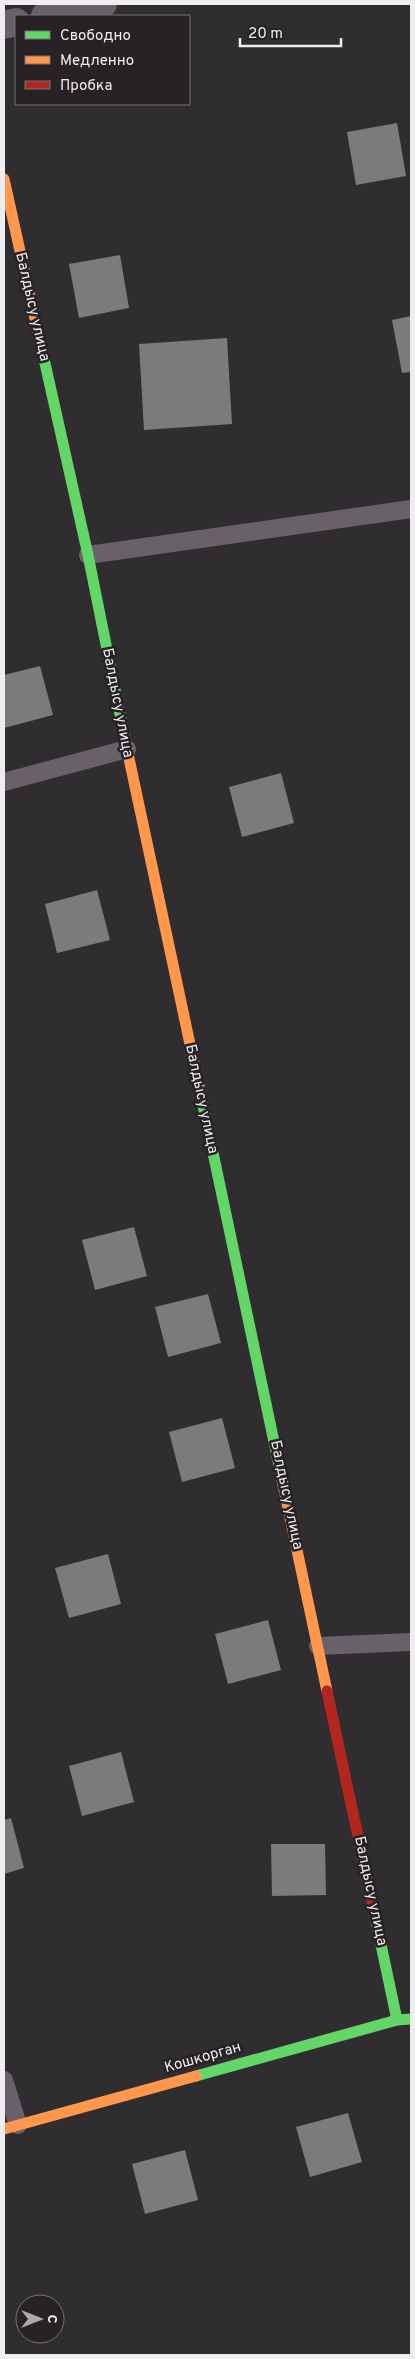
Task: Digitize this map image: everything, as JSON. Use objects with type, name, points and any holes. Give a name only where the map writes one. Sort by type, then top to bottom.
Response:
[{"type":"street","points":[[50,15],[103,4]]},
{"type":"street","name":"Балдысу улица","points":[[4,179],[88,555],[126,749],[397,2020]]},
{"type":"street","name":"Кошкорган","points":[[11,2127],[397,2020],[411,2019]]},
{"type":"lane","points":[[88,555],[411,509]]},
{"type":"lane","points":[[4,782],[126,749]]},
{"type":"lane","points":[[318,1646],[411,1642]]},
{"type":"lane","points":[[4,2080],[11,2127]]},
{"type":"building","points":[[397,123],[406,176],[356,185],[347,132]]},
{"type":"building","points":[[120,255],[129,308],[79,318],[69,264]]},
{"type":"building","points":[[411,316],[411,372],[402,373],[392,320]]},
{"type":"building","points":[[227,338],[232,424],[144,430],[139,344]]},
{"type":"building","points":[[40,666],[53,715],[4,728],[4,675]]},
{"type":"building","points":[[281,773],[294,823],[242,837],[229,787]]},
{"type":"building","points":[[97,890],[110,940],[57,953],[45,904]]},
{"type":"building","points":[[134,1227],[147,1276],[95,1290],[82,1240]]},
{"type":"building","points":[[208,1294],[221,1343],[168,1357],[155,1307]]},
{"type":"building","points":[[222,1418],[235,1468],[182,1482],[169,1432]]},
{"type":"building","points":[[108,1554],[121,1604],[69,1618],[55,1568]]},
{"type":"building","points":[[268,1620],[281,1670],[228,1684],[215,1634]]},
{"type":"building","points":[[121,1752],[134,1802],[82,1816],[69,1766]]},
{"type":"building","points":[[11,1818],[24,1868],[4,1874],[4,1820]]},
{"type":"building","points":[[271,1844],[325,1844],[326,1895],[272,1896]]},
{"type":"building","points":[[348,2113],[362,2162],[310,2177],[296,2127]]},
{"type":"building","points":[[185,2150],[198,2200],[145,2214],[132,2164]]},
{"type":"traffic: fast","points":[[38,332],[88,555],[127,749]]},
{"type":"traffic: fast","points":[[200,1091],[281,1475]]},
{"type":"traffic: fast","points":[[376,1921],[397,2020]]},
{"type":"traffic: fast","points":[[196,2076],[397,2020],[411,2019]]},
{"type":"traffic: slow","points":[[4,179],[38,332]]},
{"type":"traffic: slow","points":[[127,749],[200,1091]]},
{"type":"traffic: slow","points":[[281,1475],[327,1691]]},
{"type":"traffic: slow","points":[[4,2129],[196,2076]]},
{"type":"traffic: jam","points":[[327,1691],[376,1921]]}]
